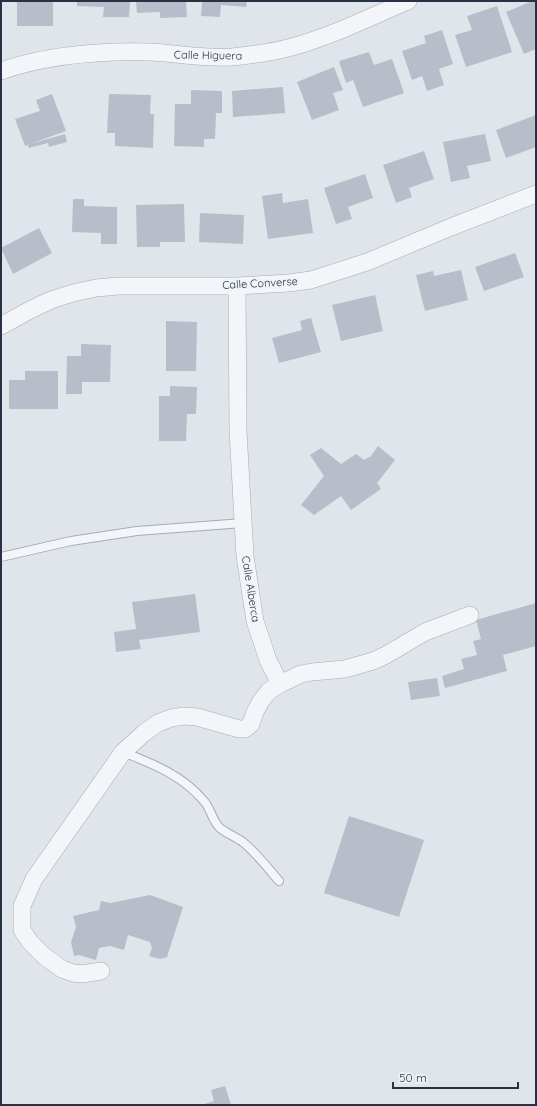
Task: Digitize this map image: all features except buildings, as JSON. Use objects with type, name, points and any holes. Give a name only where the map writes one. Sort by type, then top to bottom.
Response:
[{"type":"street","name":"Calle Higuera","points":[[1,71],[60,57],[105,53],[149,52],[200,57],[231,57],[262,53],[292,47],[326,36],[408,1]]},
{"type":"street","name":"Calle Converse","points":[[1,326],[51,300],[96,288],[118,286],[237,286],[289,283],[311,280],[367,262],[536,194]]},
{"type":"street","name":"Calle Alberca","points":[[237,286],[238,431],[245,556],[255,621],[268,660],[280,684]]},
{"type":"street","points":[[101,971],[82,974],[74,973],[62,969],[44,956],[30,942],[22,930],[22,906],[34,879],[123,752],[144,733],[158,723],[171,718],[184,716],[197,717],[239,729],[245,729],[251,724],[261,701],[269,691],[280,684],[301,674],[345,669],[373,661],[426,632],[470,615]]},
{"type":"lane","points":[[1,557],[71,541],[137,531],[243,523]]},
{"type":"lane","points":[[123,752],[166,770],[194,790],[205,802],[214,821],[221,829],[243,843],[280,881]]}]
